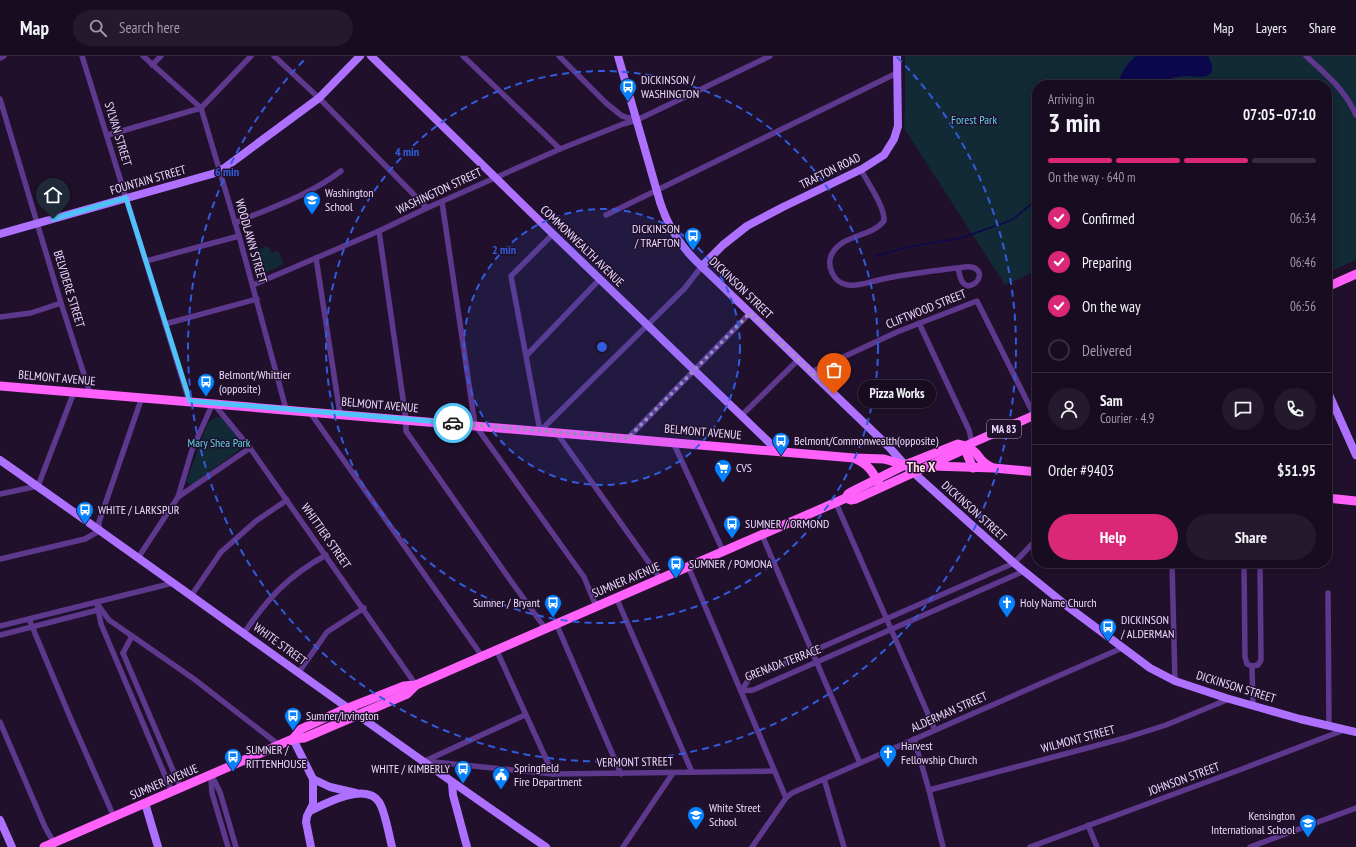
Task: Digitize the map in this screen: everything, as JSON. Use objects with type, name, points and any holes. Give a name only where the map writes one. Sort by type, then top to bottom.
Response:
[{"type":"main road","name":"FOUNTAIN STREET","points":[[0,234],[219,172],[319,98],[360,56]]},
{"type":"main road","name":"COMMONWEALTH AVENUE","points":[[372,56],[553,234],[778,451]]},
{"type":"main road","name":"DICKINSON STREET","points":[[618,56],[657,191],[664,212],[675,235],[685,249],[798,360],[889,446],[905,465],[1014,564],[1150,668],[1175,681],[1229,699],[1329,727],[1356,732]]},
{"type":"main road","name":"TRAFTON ROAD","points":[[702,266],[723,244],[747,226],[874,163],[884,155],[896,136],[899,114],[897,56]]},
{"type":"main road","points":[[1332,285],[1356,274]]},
{"type":"main road","name":"BELMONT AVENUE","points":[[0,386],[854,458],[884,458],[905,465]]},
{"type":"main road","points":[[1332,401],[1356,456]]},
{"type":"main road","name":"SUMNER AVENUE","points":[[846,498],[851,500],[856,499],[881,489],[961,452],[969,446],[1032,416]]},
{"type":"main road","name":"SUMNER AVENUE","points":[[293,739],[301,729],[347,709],[404,686],[416,685],[616,597],[836,503],[846,498],[848,494],[905,465],[958,444],[969,446]]},
{"type":"main road","points":[[973,468],[967,454],[969,446],[975,451],[982,462],[994,468]]},
{"type":"main road","name":"BELMONT AVENUE","points":[[854,458],[864,462],[870,468],[881,489]]},
{"type":"main road","name":"WHITE STREET","points":[[0,460],[244,633],[347,709],[546,847]]},
{"type":"main road","points":[[930,466],[994,468],[1032,472]]},
{"type":"main road","points":[[1332,499],[1356,501]]},
{"type":"main road","name":"SUMNER AVENUE","points":[[44,847],[293,739],[304,738],[407,694],[416,685]]},
{"type":"main road","points":[[293,739],[313,779],[313,800],[306,822],[312,847]]},
{"type":"main road","points":[[313,779],[330,787],[369,794],[379,802],[392,847]]},
{"type":"main road","points":[[452,783],[453,795],[467,847]]},
{"type":"main road","points":[[310,810],[357,793]]},
{"type":"main road","points":[[145,803],[158,847]]},
{"type":"main road","points":[[0,820],[12,847]]},
{"type":"street","points":[[0,58],[4,56]]},
{"type":"street","name":"SYLVAN STREET","points":[[82,56],[108,135],[126,198],[190,401]]},
{"type":"street","points":[[143,56],[201,108]]},
{"type":"street","points":[[152,64],[161,56]]},
{"type":"street","points":[[108,135],[201,108],[251,56]]},
{"type":"street","points":[[274,56],[319,98],[427,208]]},
{"type":"street","points":[[463,56],[560,149]]},
{"type":"street","points":[[558,56],[606,103],[622,116],[637,120]]},
{"type":"street","name":"WASHINGTON STREET","points":[[253,285],[379,231],[495,177],[560,149],[637,120],[770,56]]},
{"type":"street","points":[[1306,56],[1332,80]]},
{"type":"street","points":[[606,215],[897,73]]},
{"type":"street","points":[[1332,80],[1350,102],[1356,115]]},
{"type":"street","name":"BELVIDERE STREET","points":[[0,99],[61,303],[90,393]]},
{"type":"street","name":"WOODLAWN STREET","points":[[201,108],[253,285],[286,409]]},
{"type":"street","points":[[860,170],[881,208],[884,221],[872,229],[846,241],[834,251],[831,257],[830,266],[833,275],[845,285],[856,285],[898,276],[958,268]]},
{"type":"street","points":[[235,223],[310,190],[328,181],[341,171]]},
{"type":"street","points":[[442,202],[475,425],[584,577],[596,606]]},
{"type":"street","points":[[379,231],[406,420],[406,431],[506,574],[546,628]]},
{"type":"street","points":[[540,431],[511,276],[553,234]]},
{"type":"street","points":[[146,261],[239,236]]},
{"type":"street","points":[[316,258],[340,414]]},
{"type":"street","points":[[540,431],[684,290],[702,266]]},
{"type":"street","points":[[526,356],[600,279]]},
{"type":"street","points":[[165,324],[256,299]]},
{"type":"street","name":"CLIFTWOOD STREET","points":[[811,372],[897,332],[977,301],[1032,409]]},
{"type":"street","points":[[0,317],[31,313],[61,303]]},
{"type":"street","points":[[628,438],[750,313]]},
{"type":"street","points":[[919,323],[969,430],[969,446]]},
{"type":"street","points":[[741,416],[798,360]]},
{"type":"street","points":[[0,494],[38,486],[74,392]]},
{"type":"street","points":[[0,559],[85,539],[99,530],[99,522],[142,397]]},
{"type":"street","points":[[138,558],[178,497],[192,450],[213,403]]},
{"type":"street","name":"WHITTIER STREET","points":[[213,403],[250,448],[288,500],[416,685]]},
{"type":"street","points":[[309,411],[482,656]]},
{"type":"street","points":[[556,432],[660,578]]},
{"type":"street","points":[[673,442],[723,551]]},
{"type":"street","points":[[178,497],[250,448]]},
{"type":"street","points":[[191,596],[222,552],[256,521],[288,500]]},
{"type":"street","points":[[836,503],[935,730]]},
{"type":"street","points":[[762,534],[860,763]]},
{"type":"street","points":[[1014,564],[1032,544]]},
{"type":"street","points":[[244,633],[260,610],[282,585],[306,566],[326,555]]},
{"type":"street","name":"GRENADA TERRACE","points":[[741,690],[749,679],[1014,564]]},
{"type":"street","points":[[688,566],[786,798],[752,847]]},
{"type":"street","points":[[1172,568],[1175,681]]},
{"type":"street","points":[[1244,568],[1245,657],[1246,663],[1252,666],[1258,665],[1261,660],[1260,568]]},
{"type":"street","name":"GRENADA TERRACE","points":[[741,690],[753,690],[1024,571]]},
{"type":"street","points":[[0,626],[173,583]]},
{"type":"street","points":[[1328,593],[1329,727]]},
{"type":"street","points":[[616,597],[692,772]]},
{"type":"street","points":[[96,602],[101,624],[115,657],[177,790]]},
{"type":"street","points":[[96,602],[109,620],[194,679],[279,745]]},
{"type":"street","points":[[298,672],[327,632],[364,608]]},
{"type":"street","points":[[0,635],[98,610]]},
{"type":"street","points":[[29,619],[114,816]]},
{"type":"street","points":[[556,624],[621,774]]},
{"type":"street","points":[[115,657],[123,653],[132,636]]},
{"type":"street","name":"ALDERMAN STREET","points":[[786,798],[824,779],[1122,648]]},
{"type":"street","points":[[496,649],[553,774]]},
{"type":"street","points":[[123,653],[177,790]]},
{"type":"street","points":[[1252,666],[1253,706]]},
{"type":"street","name":"WILMONT STREET","points":[[929,790],[1125,738],[1166,725],[1229,699]]},
{"type":"street","points":[[424,761],[525,715]]},
{"type":"street","points":[[0,722],[45,827],[54,843]]},
{"type":"street","name":"JOHNSON STREET","points":[[1030,847],[1344,730]]},
{"type":"street","points":[[914,739],[929,790],[943,847]]},
{"type":"street","name":"VERMONT STREET","points":[[424,761],[553,774],[774,771]]},
{"type":"street","points":[[623,847],[674,773]]},
{"type":"street","points":[[211,774],[212,794],[228,847]]},
{"type":"street","points":[[211,774],[220,792],[236,847]]},
{"type":"street","points":[[824,779],[844,847]]},
{"type":"street","points":[[1250,847],[1356,808]]},
{"type":"street","points":[[1088,825],[1097,847]]},
{"type":"green space","name":"Forest Park","points":[[905,56],[1356,56],[1356,260],[1332,271],[1332,80],[1032,80],[1032,273],[1005,285],[904,128]]},
{"type":"green space","points":[[268,246],[272,253],[278,251],[284,264],[258,276],[252,252]]},
{"type":"green space","name":"Mary Shea Park","points":[[214,418],[223,418],[243,443],[243,447],[193,484],[190,484],[187,482],[187,479],[208,423]]},
{"type":"shaded area","points":[[1136,56],[1208,56],[1212,65],[1212,72],[1203,77],[1184,76],[1172,78],[1171,80],[1119,80],[1129,62]]},
{"type":"waterway","points":[[876,256],[908,247],[961,238],[1012,220],[1032,203]]},
{"type":"way so far","points":[[453,423],[628,438],[750,313],[834,394]]},
{"type":"place","name":"DICKINSON / WASHINGTON","points":[[628,102]]},
{"type":"place","name":"Washington School","points":[[312,215]]},
{"type":"place","name":"DICKINSON / TRAFTON","points":[[693,251]]},
{"type":"place","name":"Pizza Works","points":[[834,394]]},
{"type":"place","name":"Belmont/Whittier (opposite)","points":[[206,397]]},
{"type":"place","name":"Belmont/Commonwealth(opposite)","points":[[781,456]]},
{"type":"place","name":"CVS","points":[[723,483]]},
{"type":"place","name":"WHITE / LARKSPUR","points":[[85,525]]},
{"type":"place","name":"SUMNER / ORMOND","points":[[732,539]]},
{"type":"place","name":"SUMNER / POMONA","points":[[676,579]]},
{"type":"place","name":"Sumner / Bryant","points":[[553,618]]},
{"type":"place","name":"Holy Name Church","points":[[1007,618]]},
{"type":"place","name":"DICKINSON / ALDERMAN","points":[[1108,642]]},
{"type":"place","name":"Sumner/Irvington","points":[[293,731]]},
{"type":"place","name":"Harvest Fellowship Church","points":[[888,768]]},
{"type":"place","name":"SUMNER / RITTENHOUSE","points":[[233,772]]},
{"type":"place","name":"WHITE / KIMBERLY","points":[[463,784]]},
{"type":"place","name":"Springfield Fire Department","points":[[501,790]]},
{"type":"place","name":"White Street School","points":[[696,830]]},
{"type":"place","name":"Kensington International School","points":[[1308,838]]},
{"type":"district","name":"The X","points":[[921,467]]},
{"type":"route","points":[[53,219],[126,198],[190,401],[453,423]]}]
